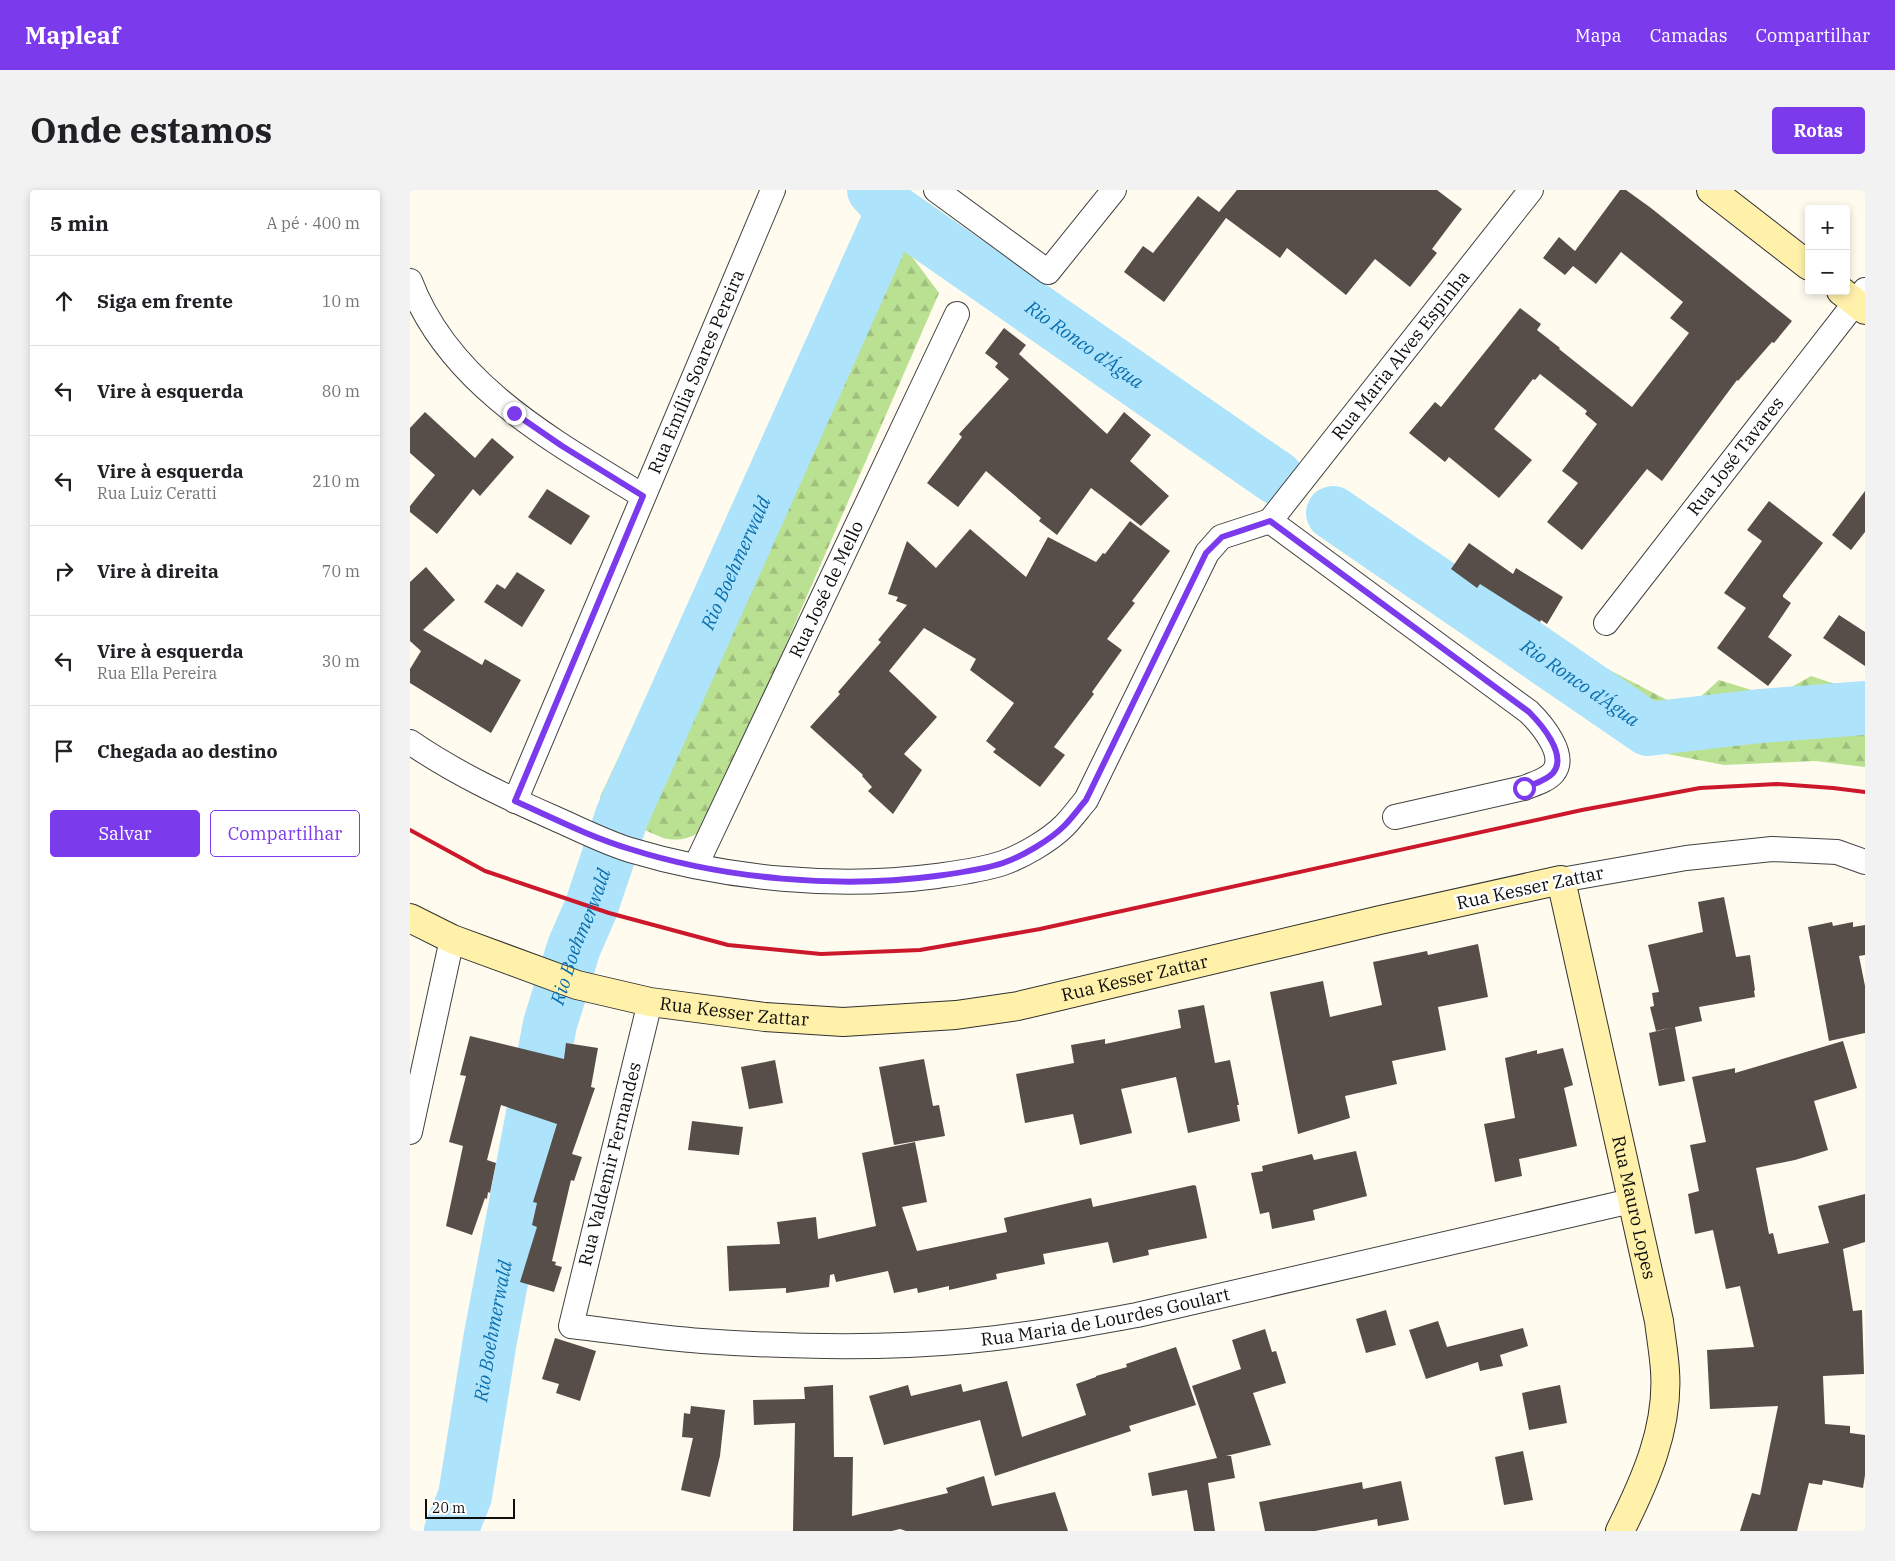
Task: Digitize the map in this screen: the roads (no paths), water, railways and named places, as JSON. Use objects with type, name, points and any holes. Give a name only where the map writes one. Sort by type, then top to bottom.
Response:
[{"type":"street","name":"Rua Emília Soares Pereira","points":[[515,801],[772,190]]},
{"type":"street","points":[[936,190],[1048,272],[1114,190]]},
{"type":"street","name":"Rua Maria Alves Espinha","points":[[1270,521],[1531,190]]},
{"type":"street","points":[[1711,190],[1805,263]]},
{"type":"street","points":[[410,281],[429,318],[452,354],[479,382],[514,413],[562,446],[643,496]]},
{"type":"street","name":"Rua José Tavares","points":[[1606,623],[1857,298]]},
{"type":"street","name":"Rua José de Mello","points":[[696,865],[957,314]]},
{"type":"street","points":[[410,742],[459,772],[515,801],[593,836],[628,849],[696,865],[792,879],[874,882],[956,874],[1003,863],[1033,849],[1063,827],[1086,800],[1206,553],[1222,537],[1270,521],[1529,712],[1544,728],[1554,746],[1558,762],[1553,773],[1541,781],[1524,788],[1395,817]]},
{"type":"street","name":"Rua Kesser Zattar","points":[[410,918],[452,939],[577,985],[650,1002],[765,1017],[843,1022],[956,1015],[1018,1006],[1380,920],[1561,880],[1686,858],[1772,848],[1837,852],[1865,862]]},
{"type":"street","name":"Rua Mauro Lopes","points":[[1561,880],[1659,1322],[1665,1372],[1664,1408],[1657,1442],[1642,1486],[1620,1531]]},
{"type":"street","points":[[410,1132],[452,939]]},
{"type":"street","name":"Rua Valdemir Fernandes","points":[[570,1326],[650,1002]]},
{"type":"street","name":"Rua Maria de Lourdes Goulart","points":[[570,1326],[701,1341],[782,1345],[872,1346],[968,1341],[1058,1329],[1137,1315],[1631,1201]]},
{"type":"waterway","name":"Rio Ronco d'Água","points":[[874,190],[893,211],[1277,478]]},
{"type":"waterway","name":"Rio Boehmerwald","points":[[451,1531],[465,1496],[490,1340],[550,1024],[574,947],[591,908],[622,816],[893,211]]},
{"type":"waterway","name":"Rio Ronco d'Água","points":[[1333,513],[1648,729],[1760,716],[1865,708]]},
{"type":"railway","points":[[410,830],[485,871],[609,913],[728,945],[821,954],[920,950],[1040,929],[1582,810],[1700,788],[1777,784],[1865,792]]}]
